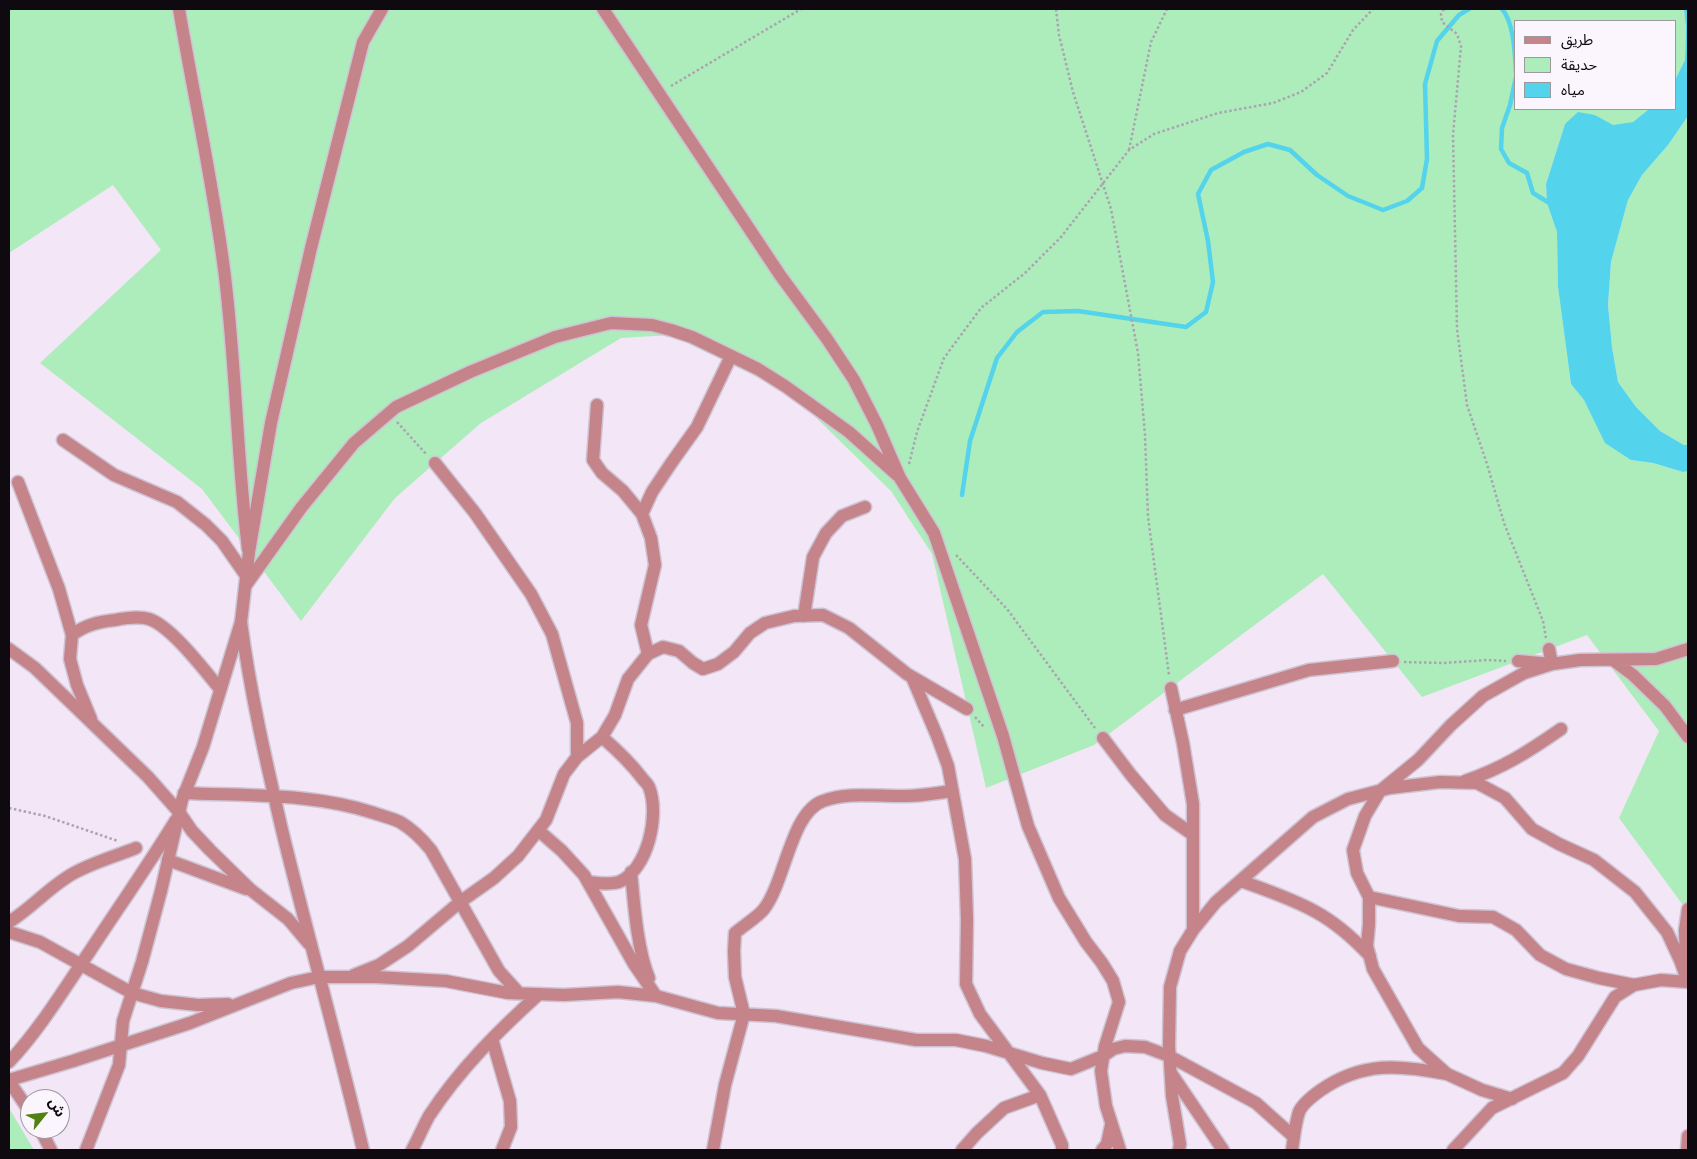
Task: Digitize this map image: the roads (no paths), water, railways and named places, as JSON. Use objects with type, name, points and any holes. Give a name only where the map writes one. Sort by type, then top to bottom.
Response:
[{"type":"street","points":[[179,9],[208,161],[225,278],[242,498],[249,552]]},
{"type":"street","points":[[86,1150],[119,1066],[123,1022],[144,953],[184,793],[203,747],[241,622],[249,552],[271,422],[320,211],[363,42],[382,9]]},
{"type":"street","points":[[602,9],[780,275],[827,339],[854,380],[877,425],[902,482],[934,533],[1003,736],[1028,826],[1059,898],[1113,981],[1119,1002],[1103,1056],[1101,1071],[1106,1106],[1120,1150]]},
{"type":"street","points":[[246,581],[301,508],[354,443],[396,407],[470,372],[555,337],[611,323],[652,325],[671,330],[692,337],[758,369],[807,401],[849,432],[902,482]]},
{"type":"street","points":[[642,514],[652,492],[697,427],[731,356]]},
{"type":"street","points":[[597,405],[593,460],[602,473],[623,491],[642,514],[651,538],[654,565],[641,625],[648,654]]},
{"type":"street","points":[[63,440],[114,476],[177,502],[206,525],[222,541],[246,581]]},
{"type":"street","points":[[435,463],[475,513],[531,594],[552,634],[577,723],[577,757]]},
{"type":"street","points":[[18,482],[59,589],[72,635],[70,659],[76,685],[93,725]]},
{"type":"street","points":[[804,616],[813,557],[826,533],[842,516],[865,507]]},
{"type":"street","points":[[347,977],[379,965],[408,946],[460,902],[494,878],[518,856],[546,820],[564,774],[577,757],[602,737],[615,715],[628,679],[648,654],[663,646],[679,651],[703,669],[718,664],[734,652],[750,633],[765,623],[794,616],[823,616],[849,628],[912,677],[967,709]]},
{"type":"street","points":[[72,635],[84,626],[112,620],[150,619],[169,631],[220,689]]},
{"type":"street","points":[[241,622],[246,660],[274,796],[310,946],[363,1150]]},
{"type":"street","points":[[9,649],[35,668],[148,777],[192,831],[251,890],[288,919],[310,946]]},
{"type":"street","points":[[1549,649],[1552,664]]},
{"type":"street","points":[[1447,1074],[1418,1048],[1373,969],[1367,946],[1369,897],[1357,873],[1353,850],[1365,816],[1380,791],[1418,760],[1452,724],[1483,696],[1524,673],[1552,664],[1580,660],[1656,659],[1688,649]]},
{"type":"street","points":[[1613,660],[1633,675],[1665,706],[1688,737]]},
{"type":"street","points":[[1176,710],[1309,670],[1393,661]]},
{"type":"street","points":[[1518,661],[1552,664]]},
{"type":"street","points":[[912,677],[948,766],[965,859],[967,920],[966,984],[980,1014],[1040,1095],[1062,1144],[1062,1150]]},
{"type":"street","points":[[1171,688],[1193,804],[1193,930]]},
{"type":"street","points":[[1460,783],[1492,772],[1527,753],[1561,729]]},
{"type":"street","points":[[588,882],[606,884],[619,882],[631,872],[643,858],[654,818],[649,787],[629,761],[602,737]]},
{"type":"street","points":[[1103,738],[1165,815],[1192,834]]},
{"type":"street","points":[[1179,1150],[1180,1144],[1170,1056],[1170,987],[1180,951],[1193,930],[1216,902],[1313,817],[1348,799],[1380,791],[1440,782],[1477,783],[1506,798],[1532,829],[1594,860],[1635,892],[1667,932],[1688,982]]},
{"type":"street","points":[[713,1150],[725,1085],[744,1014],[735,977],[735,933],[764,910],[780,878],[787,855],[803,817],[821,801],[847,795],[909,796],[952,791]]},
{"type":"street","points":[[184,793],[274,796],[321,801],[356,807],[399,822],[419,836],[431,850],[499,971],[519,993]]},
{"type":"street","points":[[9,1062],[25,1045],[81,964],[155,855],[178,815]]},
{"type":"street","points":[[538,830],[562,851],[584,875],[634,964],[656,996]]},
{"type":"street","points":[[9,922],[24,913],[45,894],[74,873],[136,848]]},
{"type":"street","points":[[168,860],[251,890]]},
{"type":"street","points":[[631,872],[644,966],[656,996]]},
{"type":"street","points":[[1241,881],[1274,893],[1316,912],[1351,936],[1370,956]]},
{"type":"street","points":[[1369,897],[1393,904],[1459,916],[1494,918],[1516,930],[1540,955],[1566,969],[1634,985]]},
{"type":"street","points":[[1688,909],[1685,930],[1685,959],[1688,982]]},
{"type":"street","points":[[9,932],[40,942],[132,993],[161,1001],[198,1005],[238,1003]]},
{"type":"street","points":[[20,1097],[9,1081],[190,1023],[291,982],[319,977],[347,977],[446,981],[508,993],[564,995],[618,992],[656,996],[718,1013],[776,1016],[916,1040],[956,1040],[1042,1063],[1071,1068],[1103,1056],[1113,1049],[1125,1046],[1145,1047],[1170,1056],[1256,1103],[1294,1137]]},
{"type":"street","points":[[1452,1150],[1492,1108],[1563,1073],[1578,1056],[1615,997],[1634,985],[1660,980],[1688,982]]},
{"type":"street","points":[[412,1150],[429,1117],[464,1069],[539,994]]},
{"type":"street","points":[[492,1039],[510,1101],[512,1128],[502,1150]]},
{"type":"street","points":[[1292,1150],[1300,1110],[1315,1094],[1334,1081],[1371,1068],[1411,1067],[1447,1074],[1482,1090],[1512,1099]]},
{"type":"street","points":[[1171,1072],[1222,1150]]},
{"type":"street","points":[[962,1150],[1004,1108],[1040,1095]]},
{"type":"street","points":[[1102,1150],[1107,1144],[1111,1123]]},
{"type":"street","points":[[1687,1150],[1688,1136]]},
{"type":"water","points":[[1684,9],[1688,9],[1688,116],[1668,145],[1642,175],[1628,200],[1611,262],[1608,305],[1618,382],[1636,407],[1660,431],[1684,445],[1688,445],[1688,471],[1683,472],[1653,463],[1631,460],[1605,443],[1584,400],[1571,384],[1558,287],[1557,232],[1547,203],[1546,184],[1565,124],[1578,112],[1595,115],[1613,125],[1633,122],[1648,110],[1677,110],[1677,76],[1685,60],[1686,28]]},
{"type":"waterway","points":[[962,495],[970,441],[997,358],[1017,332],[1043,312],[1078,311],[1186,327],[1206,312],[1213,282],[1208,241],[1198,194],[1211,170],[1244,152],[1268,144],[1290,150],[1317,175],[1348,196],[1383,210],[1407,201],[1422,188],[1427,159],[1425,84],[1437,41],[1459,15],[1469,9]]},
{"type":"waterway","points":[[1502,9],[1509,22],[1514,48]]},
{"type":"waterway","points":[[1514,86],[1502,128],[1501,149],[1509,163],[1527,173],[1533,193],[1551,204]]}]
